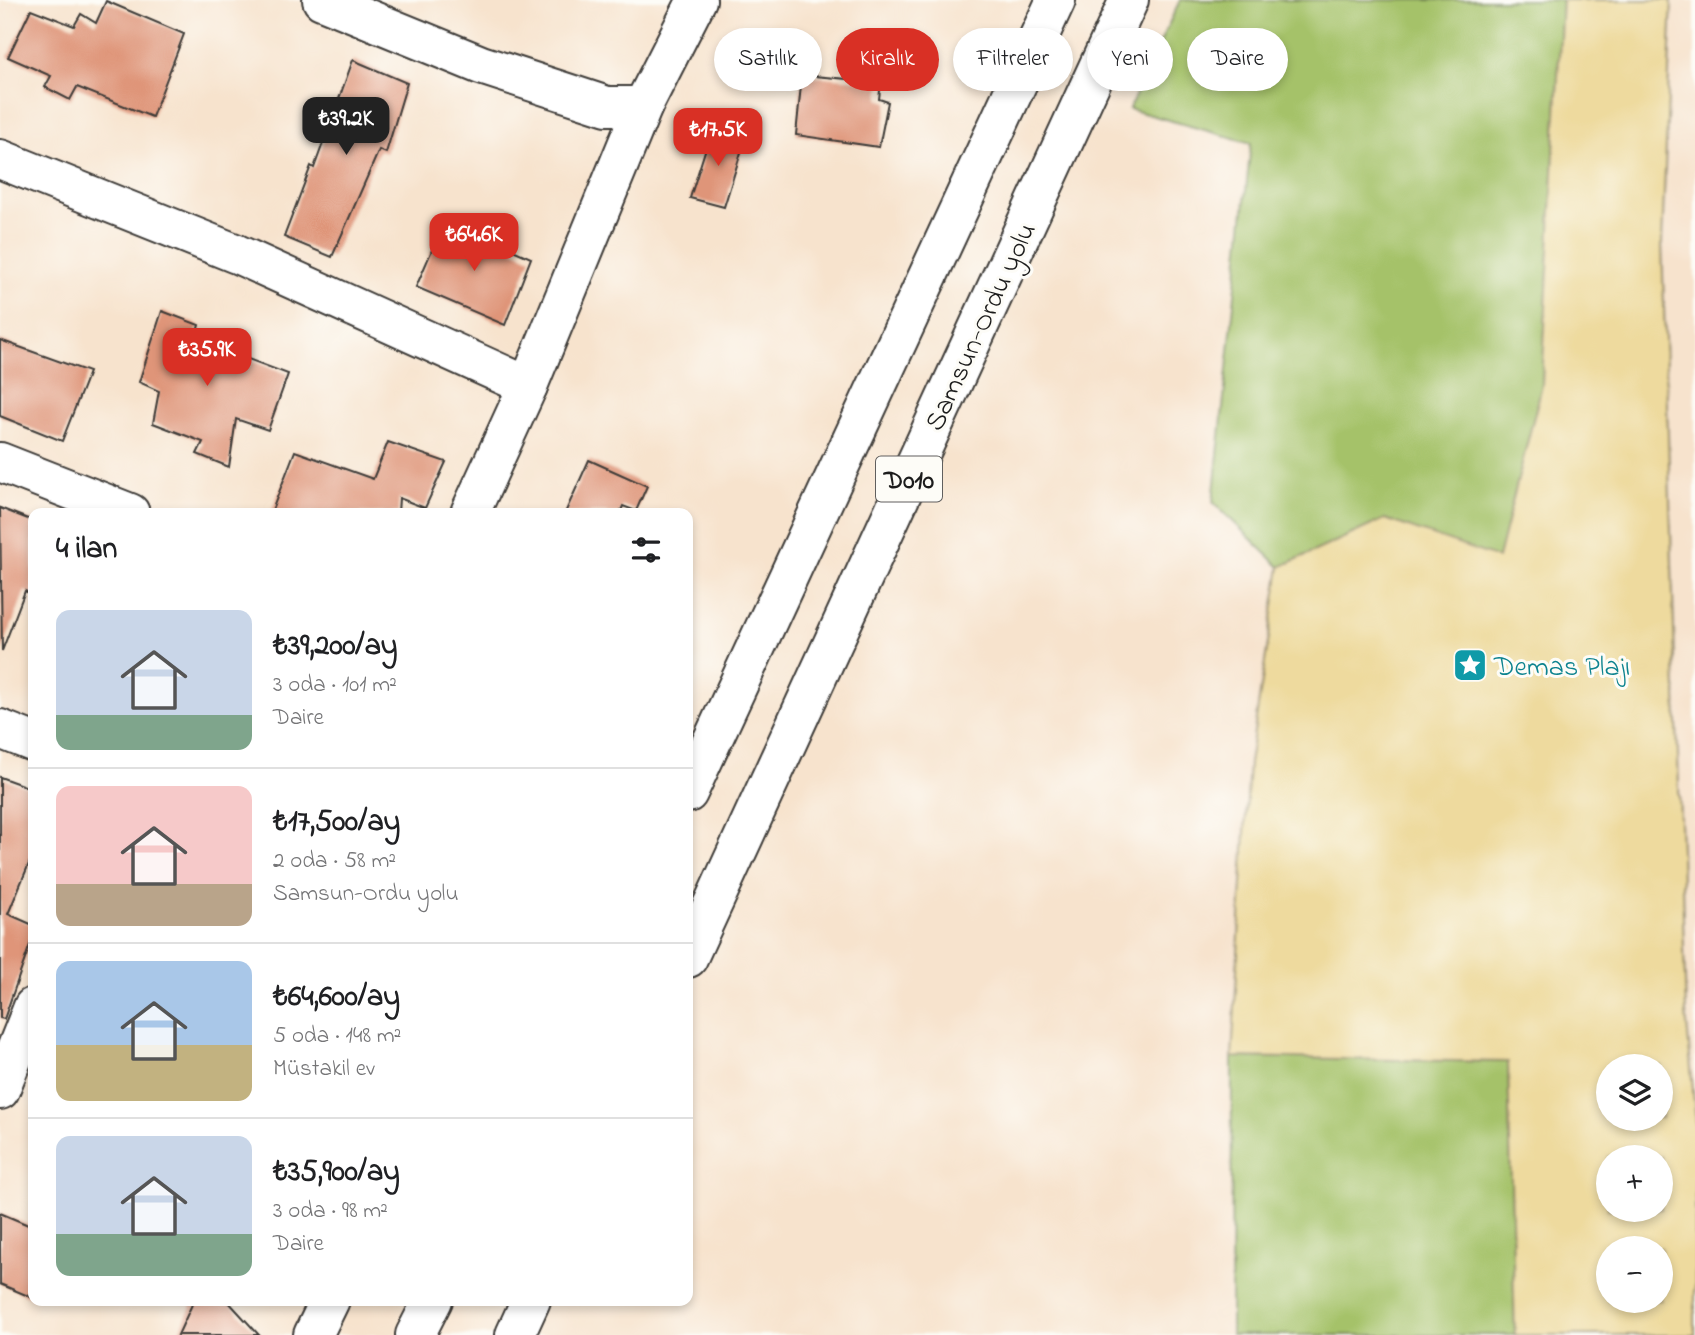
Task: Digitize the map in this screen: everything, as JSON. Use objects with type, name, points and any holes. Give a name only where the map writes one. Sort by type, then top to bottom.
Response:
[{"type":"main road","points":[[322,0],[494,69],[607,106],[643,106]]},
{"type":"main road","points":[[472,508],[528,386],[643,106],[696,0]]},
{"type":"main road","name":"D010","points":[[693,782],[1056,0]]},
{"type":"main road","name":"Samsun-Ordu yolu","points":[[693,947],[1129,0]]},
{"type":"main road","points":[[0,159],[237,254],[528,386]]},
{"type":"main road","points":[[0,462],[117,508]]},
{"type":"main road","points":[[0,729],[28,741]]},
{"type":"main road","points":[[0,1090],[28,1020]]},
{"type":"main road","points":[[313,1335],[327,1306]]},
{"type":"main road","points":[[415,1335],[430,1306]]},
{"type":"main road","points":[[515,1335],[528,1306]]},
{"type":"green space","points":[[1180,0],[1562,0],[1542,385],[1498,559],[1385,519],[1280,567],[1213,502],[1251,143],[1129,109],[1137,91],[1173,91],[1173,28],[1167,28]]},
{"type":"green space","points":[[1232,1057],[1508,1062],[1515,1335],[1231,1335]]},
{"type":"sand","name":"Demas Plajı","points":[[1562,0],[1672,0],[1662,242],[1686,1012],[1695,1113],[1695,1335],[1515,1335],[1508,1062],[1232,1057],[1249,763],[1280,567],[1385,519],[1498,558],[1542,385]]},
{"type":"building","points":[[106,1],[184,34],[152,117],[77,87],[70,100],[45,87],[51,76],[8,57],[31,9],[74,26],[81,14],[96,23]]},
{"type":"building","points":[[353,60],[407,83],[386,153],[379,150],[332,257],[284,237],[311,166],[314,168]]},
{"type":"building","points":[[822,77],[836,78],[836,91],[880,91],[879,99],[888,102],[879,147],[796,135],[800,91],[822,91]]},
{"type":"building","points":[[711,132],[746,136],[724,207],[690,198]]},
{"type":"building","points":[[445,220],[531,258],[505,325],[416,287]]},
{"type":"building","points":[[162,311],[199,325],[195,339],[288,374],[268,430],[236,419],[229,467],[197,454],[203,442],[153,423],[159,391],[139,382]]},
{"type":"building","points":[[0,340],[89,372],[62,441],[0,416]]},
{"type":"building","points":[[388,442],[446,462],[425,508],[399,498],[398,508],[273,508],[295,451],[373,479]]},
{"type":"building","points":[[589,460],[647,486],[637,508],[567,508]]},
{"type":"building","points":[[0,508],[28,519],[28,592],[25,591],[2,651]]},
{"type":"building","points":[[0,777],[28,787],[28,866],[8,914],[28,923],[28,950],[4,1019],[0,1018]]},
{"type":"building","points":[[0,1213],[28,1225],[28,1296],[0,1284]]},
{"type":"building","points":[[191,1306],[232,1306],[259,1335],[178,1335]]},
{"type":"place","name":"Demas Plajı","points":[[1470,665]]}]
